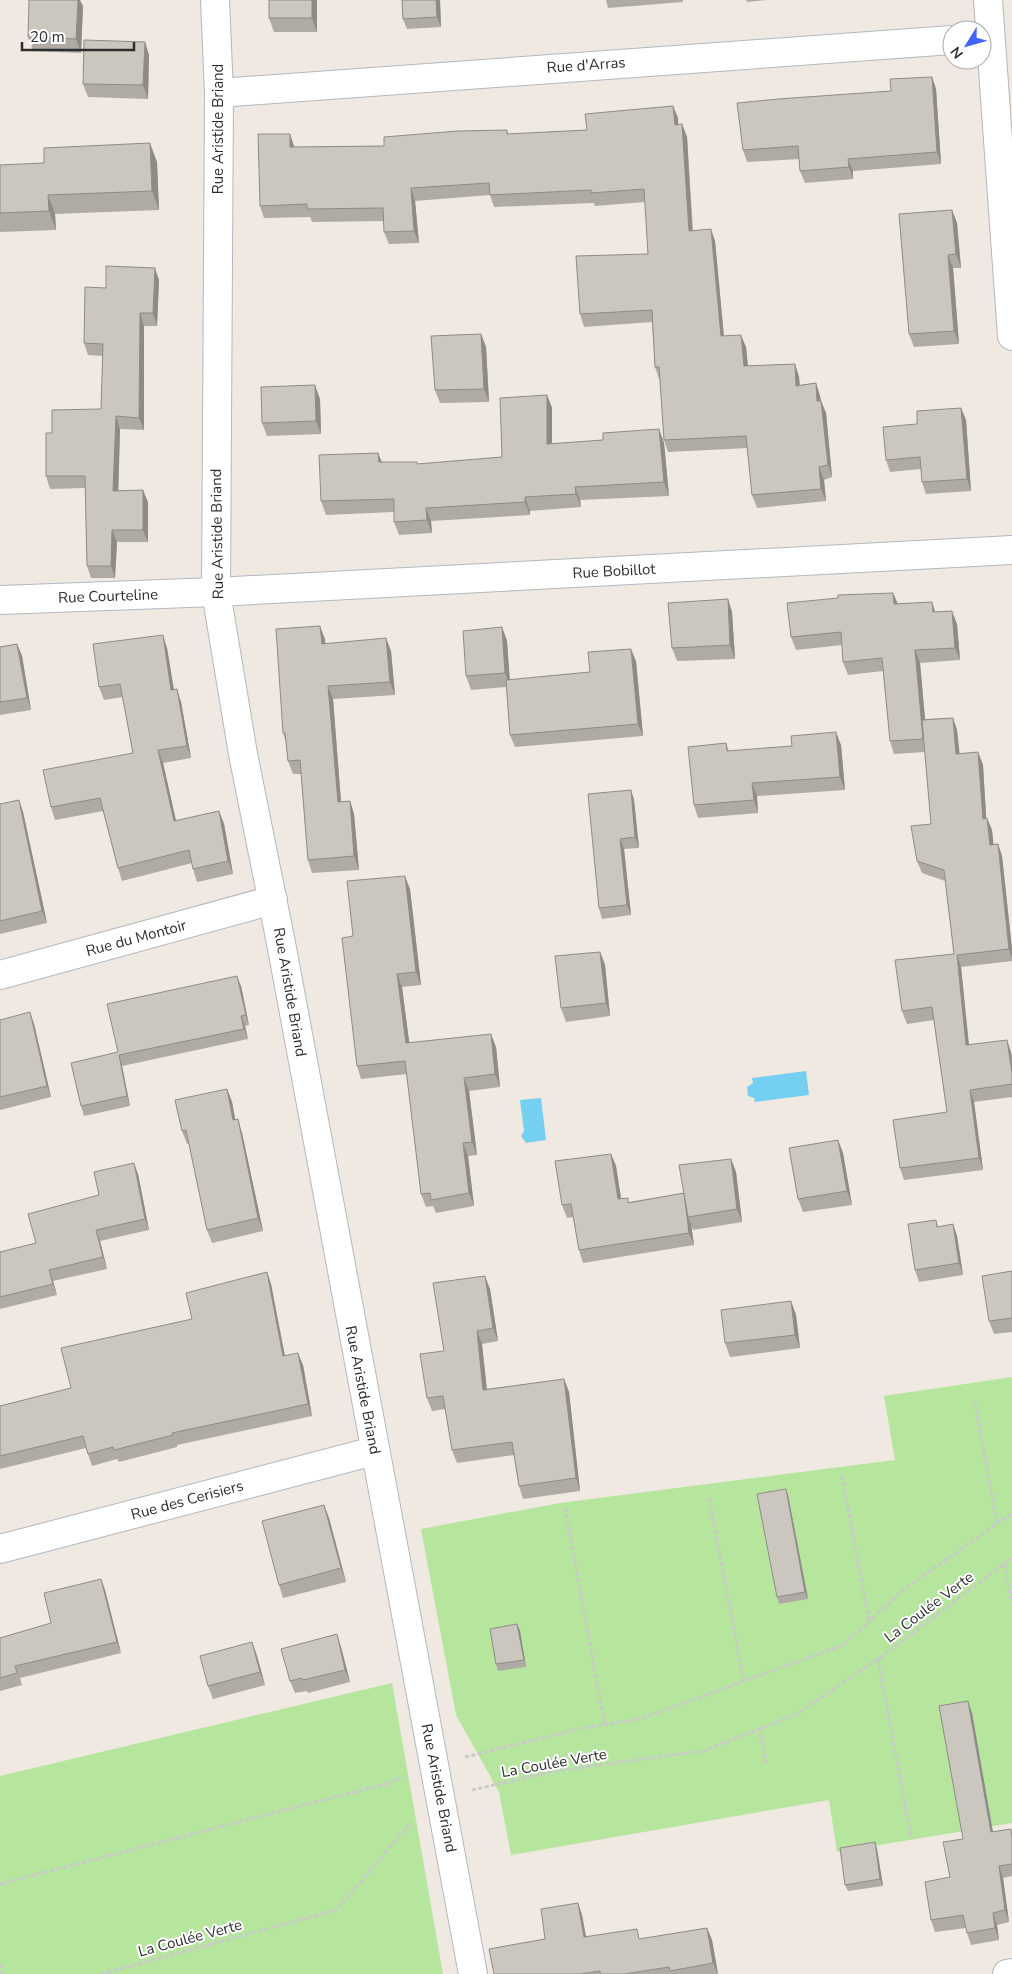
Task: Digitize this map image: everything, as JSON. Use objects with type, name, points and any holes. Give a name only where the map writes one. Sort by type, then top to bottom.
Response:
[{"type":"street","name":"Rue Aristide Briand","points":[[215,0],[219,93],[216,592],[243,754],[273,900],[473,1974]]},
{"type":"street","points":[[987,20],[988,0]]},
{"type":"street","name":"Rue d'Arras","points":[[219,93],[942,41]]},
{"type":"street","points":[[989,70],[1012,336]]},
{"type":"street","name":"Rue Bobillot","points":[[216,592],[1012,550]]},
{"type":"street","name":"Rue Courteline","points":[[0,600],[216,592]]},
{"type":"street","name":"Rue du Montoir","points":[[0,975],[273,900]]},
{"type":"street","name":"Rue des Cerisiers","points":[[0,1549],[374,1450]]},
{"type":"street","points":[[1007,1974],[1012,1973]]},
{"type":"path","points":[[974,1403],[997,1524]]},
{"type":"path","points":[[842,1476],[869,1620]]},
{"type":"path","points":[[709,1498],[744,1682]]},
{"type":"path","points":[[564,1508],[605,1726]]},
{"type":"path","points":[[0,1884],[385,1784],[434,1764],[587,1727],[605,1726],[640,1719],[744,1682],[843,1645],[906,1588],[1012,1514]]},
{"type":"path","name":"La Coulée Verte","points":[[101,1974],[336,1910],[422,1811],[440,1797],[555,1771],[704,1751],[795,1715],[878,1660],[1012,1558]]},
{"type":"path","points":[[1004,1564],[1012,1605]]},
{"type":"path","points":[[878,1660],[912,1837]]},
{"type":"path","points":[[759,1728],[766,1764]]},
{"type":"path","points":[[0,1964],[2,1974]]},
{"type":"green space","points":[[1012,1377],[1012,1823],[837,1852],[829,1800],[511,1855],[499,1792],[456,1715],[421,1529],[560,1503],[895,1460],[884,1396]]},
{"type":"green space","points":[[392,1683],[443,1974],[0,1974],[0,1776]]},
{"type":"water","points":[[806,1071],[809,1095],[755,1102],[754,1098],[748,1096],[747,1087],[753,1083],[752,1078]]},
{"type":"water","points":[[541,1098],[546,1140],[526,1143],[521,1136],[524,1131],[520,1100]]},
{"type":"building","points":[[29,0],[78,0],[76,39],[28,37]]},
{"type":"building","points":[[269,0],[312,0],[312,18],[269,18]]},
{"type":"building","points":[[402,0],[436,0],[437,17],[403,19]]},
{"type":"building","points":[[84,40],[145,42],[143,85],[83,84]]},
{"type":"building","points":[[932,77],[937,152],[848,159],[849,167],[800,171],[798,146],[743,150],[737,103],[891,91],[890,79]]},
{"type":"building","points":[[673,106],[675,125],[682,124],[689,231],[711,229],[721,336],[741,335],[744,366],[795,364],[796,386],[816,383],[817,401],[821,401],[828,465],[819,467],[821,489],[752,495],[746,436],[664,440],[659,367],[655,367],[652,310],[580,314],[576,256],[648,254],[644,189],[591,193],[591,190],[490,195],[489,183],[411,188],[414,231],[384,232],[383,208],[307,209],[307,204],[260,206],[258,134],[290,134],[290,147],[384,146],[384,137],[458,131],[507,130],[507,134],[587,130],[585,114]]},
{"type":"building","points":[[150,143],[152,191],[48,195],[49,211],[0,213],[0,165],[44,163],[44,148]]},
{"type":"building","points":[[952,210],[956,254],[948,255],[954,331],[909,334],[899,214]]},
{"type":"building","points":[[106,266],[155,268],[153,313],[140,313],[139,418],[116,416],[113,491],[143,490],[143,530],[112,530],[111,566],[87,566],[85,476],[46,476],[46,433],[52,433],[52,410],[101,409],[103,344],[84,343],[85,287],[106,288]]},
{"type":"building","points":[[481,334],[484,389],[435,390],[431,336]]},
{"type":"building","points":[[315,385],[316,421],[262,423],[261,387]]},
{"type":"building","points":[[547,395],[547,444],[603,440],[603,433],[659,429],[664,482],[575,487],[576,494],[525,497],[525,502],[426,508],[427,520],[394,522],[394,499],[321,501],[319,455],[378,453],[379,462],[417,462],[417,464],[502,457],[500,398]]},
{"type":"building","points":[[961,408],[967,479],[922,482],[920,457],[886,460],[883,427],[917,424],[917,411]]},
{"type":"building","points":[[893,593],[894,604],[932,602],[933,612],[952,611],[955,648],[915,650],[923,739],[890,741],[882,658],[843,662],[841,632],[791,637],[787,603],[838,598],[838,595]]},
{"type":"building","points":[[728,599],[730,645],[672,648],[668,603]]},
{"type":"building","points":[[320,626],[322,644],[386,638],[390,682],[328,686],[338,802],[350,801],[354,856],[308,860],[300,760],[288,761],[285,733],[283,733],[276,629]]},
{"type":"building","points":[[502,627],[505,673],[466,676],[463,631]]},
{"type":"building","points":[[163,635],[171,690],[177,689],[187,746],[158,750],[174,821],[219,811],[228,861],[193,869],[189,850],[118,868],[100,798],[51,807],[43,770],[133,753],[120,684],[99,687],[93,644]]},
{"type":"building","points":[[17,644],[27,698],[0,702],[0,647]]},
{"type":"building","points":[[631,649],[638,724],[510,735],[506,680],[590,672],[588,652]]},
{"type":"building","points":[[953,718],[956,754],[978,752],[983,819],[987,818],[990,845],[998,844],[1009,949],[957,955],[966,1045],[1007,1040],[1012,1084],[970,1090],[979,1158],[900,1168],[893,1120],[947,1112],[932,1007],[902,1011],[895,960],[954,954],[944,870],[917,861],[911,826],[931,824],[922,720]]},
{"type":"building","points":[[836,732],[840,777],[752,783],[754,800],[694,805],[688,747],[726,743],[727,751],[792,746],[791,736]]},
{"type":"building","points":[[631,790],[635,837],[620,839],[627,905],[599,908],[588,794]]},
{"type":"building","points":[[19,800],[42,911],[0,921],[0,804]]},
{"type":"building","points":[[405,876],[416,972],[397,974],[406,1043],[491,1034],[495,1074],[464,1078],[472,1142],[463,1143],[469,1193],[431,1200],[430,1193],[421,1194],[405,1061],[357,1066],[342,938],[353,936],[347,881]]},
{"type":"building","points":[[600,952],[606,1003],[561,1008],[555,956]]},
{"type":"building","points":[[237,976],[246,1015],[241,1016],[244,1029],[119,1055],[127,1096],[81,1106],[71,1063],[118,1052],[107,1004]]},
{"type":"building","points":[[30,1012],[47,1086],[0,1097],[0,1020]]},
{"type":"building","points":[[227,1089],[233,1120],[238,1119],[258,1218],[207,1230],[186,1130],[182,1131],[175,1100]]},
{"type":"building","points":[[838,1140],[847,1191],[798,1199],[789,1148]]},
{"type":"building","points":[[611,1154],[618,1199],[628,1198],[628,1203],[684,1193],[689,1233],[579,1250],[571,1204],[562,1205],[555,1161]]},
{"type":"building","points":[[731,1159],[737,1209],[688,1217],[679,1165]]},
{"type":"building","points":[[134,1163],[145,1219],[96,1230],[103,1257],[49,1270],[53,1284],[0,1297],[0,1252],[36,1243],[28,1214],[99,1195],[94,1172]]},
{"type":"building","points":[[936,1220],[937,1227],[953,1224],[959,1263],[915,1270],[908,1224]]},
{"type":"building","points":[[1012,1271],[1012,1318],[989,1321],[982,1276]]},
{"type":"building","points":[[267,1272],[283,1356],[298,1353],[308,1404],[172,1433],[173,1435],[114,1450],[113,1447],[88,1454],[83,1436],[0,1456],[0,1406],[71,1388],[61,1348],[192,1319],[186,1293]]},
{"type":"building","points":[[485,1276],[493,1328],[477,1331],[483,1390],[564,1379],[576,1478],[519,1486],[512,1442],[452,1450],[443,1396],[427,1398],[420,1354],[444,1351],[433,1283]]},
{"type":"building","points":[[791,1301],[795,1335],[725,1343],[721,1310]]},
{"type":"building","points":[[786,1489],[805,1592],[777,1597],[757,1494]]},
{"type":"building","points":[[324,1505],[341,1568],[279,1585],[262,1521]]},
{"type":"building","points":[[101,1579],[117,1642],[15,1666],[17,1673],[0,1678],[0,1638],[51,1623],[44,1593]]},
{"type":"building","points":[[517,1624],[524,1660],[496,1664],[490,1629]]},
{"type":"building","points":[[337,1634],[345,1670],[303,1680],[302,1678],[290,1681],[281,1649]]},
{"type":"building","points":[[252,1642],[260,1672],[208,1686],[200,1656]]},
{"type":"building","points":[[968,1701],[991,1832],[1011,1829],[1012,1864],[999,1866],[1005,1910],[993,1913],[995,1928],[967,1933],[963,1915],[931,1920],[925,1882],[950,1877],[943,1842],[963,1839],[939,1706]]},
{"type":"building","points":[[875,1842],[880,1879],[845,1885],[840,1848]]},
{"type":"building","points":[[578,1903],[584,1937],[637,1929],[639,1939],[707,1928],[713,1963],[670,1971],[669,1967],[624,1974],[600,1974],[600,1971],[581,1974],[494,1974],[489,1949],[545,1939],[541,1909]]}]
